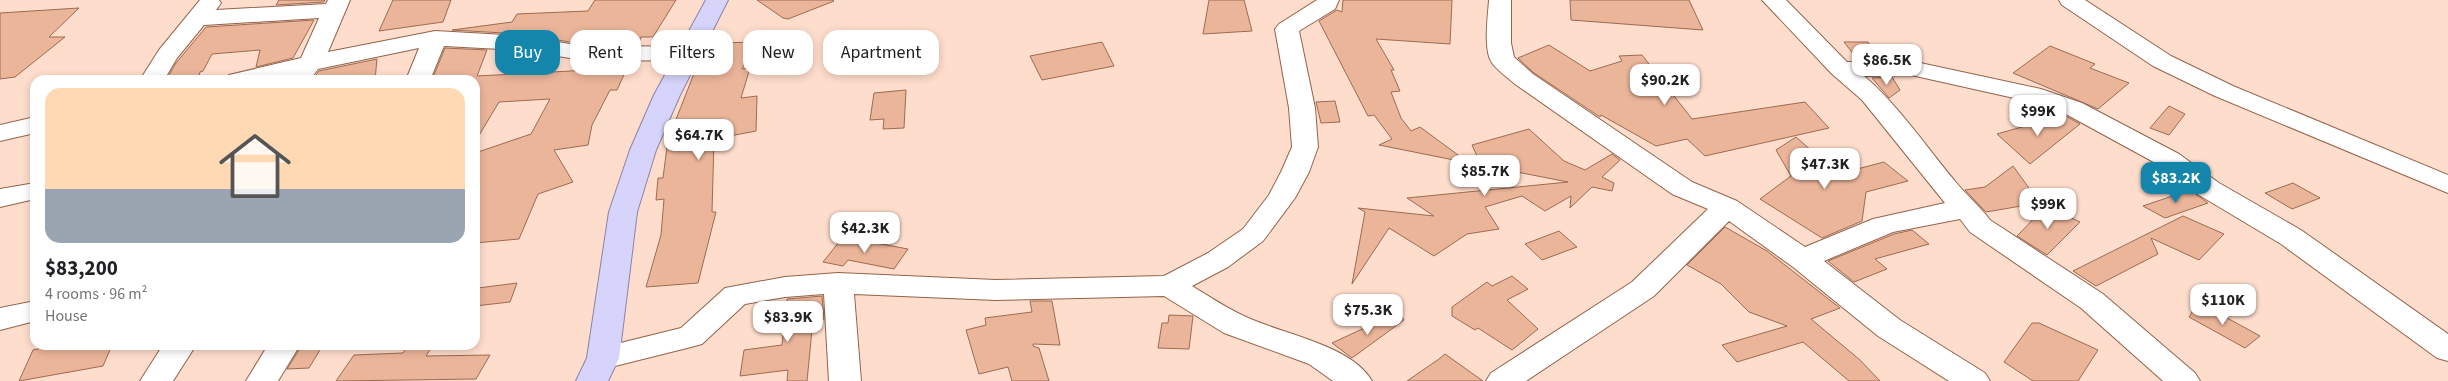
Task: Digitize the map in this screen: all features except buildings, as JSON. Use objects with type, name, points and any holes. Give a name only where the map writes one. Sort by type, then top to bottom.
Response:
[{"type":"main road","points":[[701,30],[717,0]]},
{"type":"main road","points":[[598,370],[623,212],[643,150],[677,75]]},
{"type":"street","points":[[598,370],[691,336],[736,296],[786,287],[838,283],[996,290],[1169,286],[1218,260],[1253,235],[1286,190],[1305,147],[1302,108],[1287,29],[1327,4],[1328,0]]},
{"type":"street","points":[[1500,0],[1499,42],[1502,60],[1524,79],[1682,188],[1727,207],[1803,260],[1889,328],[1974,381]]},
{"type":"street","points":[[1773,0],[1841,69],[1871,95],[1947,190],[1968,209],[1980,226],[2092,301],[2184,381]]},
{"type":"street","points":[[2070,0],[2162,61],[2207,83],[2448,185]]},
{"type":"street","points":[[155,75],[167,55],[205,9],[336,5],[327,32],[303,71]]},
{"type":"street","points":[[274,75],[303,71],[435,38],[521,43],[588,54],[606,52],[651,53]]},
{"type":"street","points":[[420,75],[435,38]]},
{"type":"street","points":[[1841,69],[1911,68],[1959,77],[2041,97],[2073,108],[2136,140],[2170,160],[2209,189],[2291,237],[2448,350]]},
{"type":"street","points":[[0,133],[30,126]]},
{"type":"street","points":[[0,198],[30,192]]},
{"type":"street","points":[[1502,381],[1643,289],[1727,207]]},
{"type":"street","points":[[1803,260],[1845,239],[1878,226],[1937,212],[1968,209]]},
{"type":"street","points":[[838,283],[845,381]]},
{"type":"street","points":[[1169,286],[1235,325],[1320,356],[1356,381]]},
{"type":"street","points":[[0,319],[30,312]]},
{"type":"street","points":[[156,381],[177,350]]},
{"type":"street","points":[[262,381],[281,350]]}]
